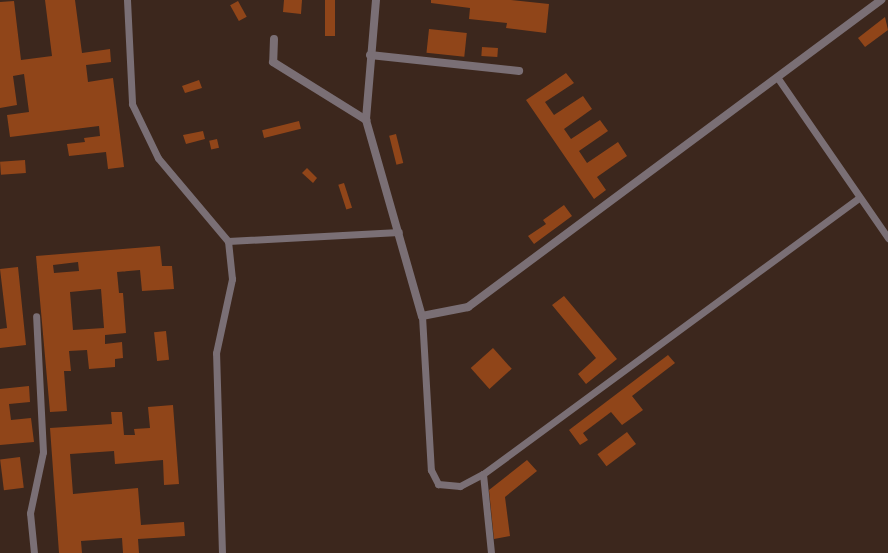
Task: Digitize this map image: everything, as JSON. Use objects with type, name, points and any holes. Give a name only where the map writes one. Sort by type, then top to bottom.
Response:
[{"type":"street","points":[[376,0],[370,56],[366,120],[422,316],[468,307],[881,0]]},
{"type":"street","points":[[274,39],[273,62],[366,120]]},
{"type":"street","points":[[370,56],[519,71]]},
{"type":"lane","points":[[127,0],[132,104],[158,158],[228,241],[232,279],[216,353],[222,553]]},
{"type":"lane","points":[[777,77],[888,238]]},
{"type":"lane","points":[[422,316],[431,470],[438,484],[460,486],[483,474],[859,198]]},
{"type":"lane","points":[[228,241],[399,232]]},
{"type":"lane","points":[[34,553],[30,513],[43,452],[36,316]]},
{"type":"lane","points":[[483,474],[491,553]]},
{"type":"building","points":[[45,0],[75,0],[82,53],[110,49],[111,62],[86,65],[88,82],[113,78],[124,167],[108,169],[106,152],[69,156],[67,144],[85,142],[84,138],[100,136],[99,126],[10,137],[7,115],[29,112],[24,74],[13,76],[17,105],[0,108],[0,2],[14,1],[21,60],[52,56]]},
{"type":"building","points":[[284,0],[302,0],[301,14],[283,12]]},
{"type":"building","points":[[325,0],[335,0],[335,36],[325,36]]},
{"type":"building","points":[[431,0],[511,0],[549,4],[546,33],[506,28],[507,23],[469,19],[470,8],[431,3]]},
{"type":"building","points":[[238,1],[247,17],[239,21],[230,5]]},
{"type":"building","points":[[885,17],[888,30],[865,47],[858,38]]},
{"type":"building","points":[[429,29],[467,33],[464,57],[426,53]]},
{"type":"building","points":[[482,47],[498,48],[497,57],[481,56]]},
{"type":"building","points":[[566,73],[574,83],[545,102],[554,115],[583,96],[592,109],[564,129],[571,139],[600,120],[608,131],[579,151],[587,163],[618,142],[627,156],[597,177],[606,190],[594,199],[526,100]]},
{"type":"building","points":[[199,80],[202,88],[185,93],[182,86]]},
{"type":"building","points":[[299,121],[301,129],[264,138],[262,130]]},
{"type":"building","points":[[203,131],[205,139],[186,144],[183,135]]},
{"type":"building","points":[[396,134],[403,163],[396,165],[389,136]]},
{"type":"building","points":[[217,139],[219,148],[211,150],[209,141]]},
{"type":"building","points":[[25,160],[26,173],[1,175],[0,162]]},
{"type":"building","points":[[307,168],[317,178],[313,183],[302,173]]},
{"type":"building","points":[[344,183],[352,208],[346,210],[338,185]]},
{"type":"building","points":[[564,205],[572,216],[534,244],[528,236],[546,224],[543,220]]},
{"type":"building","points":[[160,246],[162,266],[172,266],[174,289],[142,291],[140,270],[117,272],[119,293],[123,293],[126,333],[105,335],[105,344],[122,342],[123,358],[115,359],[115,367],[89,369],[87,350],[69,351],[71,371],[64,371],[67,411],[50,412],[36,256]],"holes":[[[78,262],[79,271],[54,273],[53,265]],[[101,289],[104,328],[73,330],[70,292]]]},
{"type":"building","points":[[18,267],[26,345],[0,348],[0,329],[7,328],[0,269]]},
{"type":"building","points":[[564,296],[617,359],[586,384],[578,374],[596,358],[552,305]]},
{"type":"building","points":[[166,331],[169,360],[157,361],[154,332]]},
{"type":"building","points":[[493,348],[512,369],[489,389],[471,368]]},
{"type":"building","points":[[668,355],[675,363],[632,396],[643,410],[622,425],[611,412],[583,433],[588,440],[580,445],[569,430]]},
{"type":"building","points":[[29,386],[30,402],[9,404],[11,420],[31,418],[34,442],[0,445],[0,389]]},
{"type":"building","points":[[173,405],[179,484],[164,485],[163,460],[115,464],[114,451],[70,454],[73,494],[138,488],[141,525],[184,522],[185,536],[138,539],[139,553],[123,553],[122,538],[81,541],[82,553],[59,553],[50,428],[112,424],[111,412],[122,412],[124,435],[135,435],[134,429],[150,428],[148,407]]},
{"type":"building","points":[[627,432],[636,444],[606,466],[597,454]]},
{"type":"building","points":[[20,457],[24,488],[4,490],[0,459]]},
{"type":"building","points":[[527,460],[537,471],[505,497],[510,536],[494,539],[489,490]]}]
